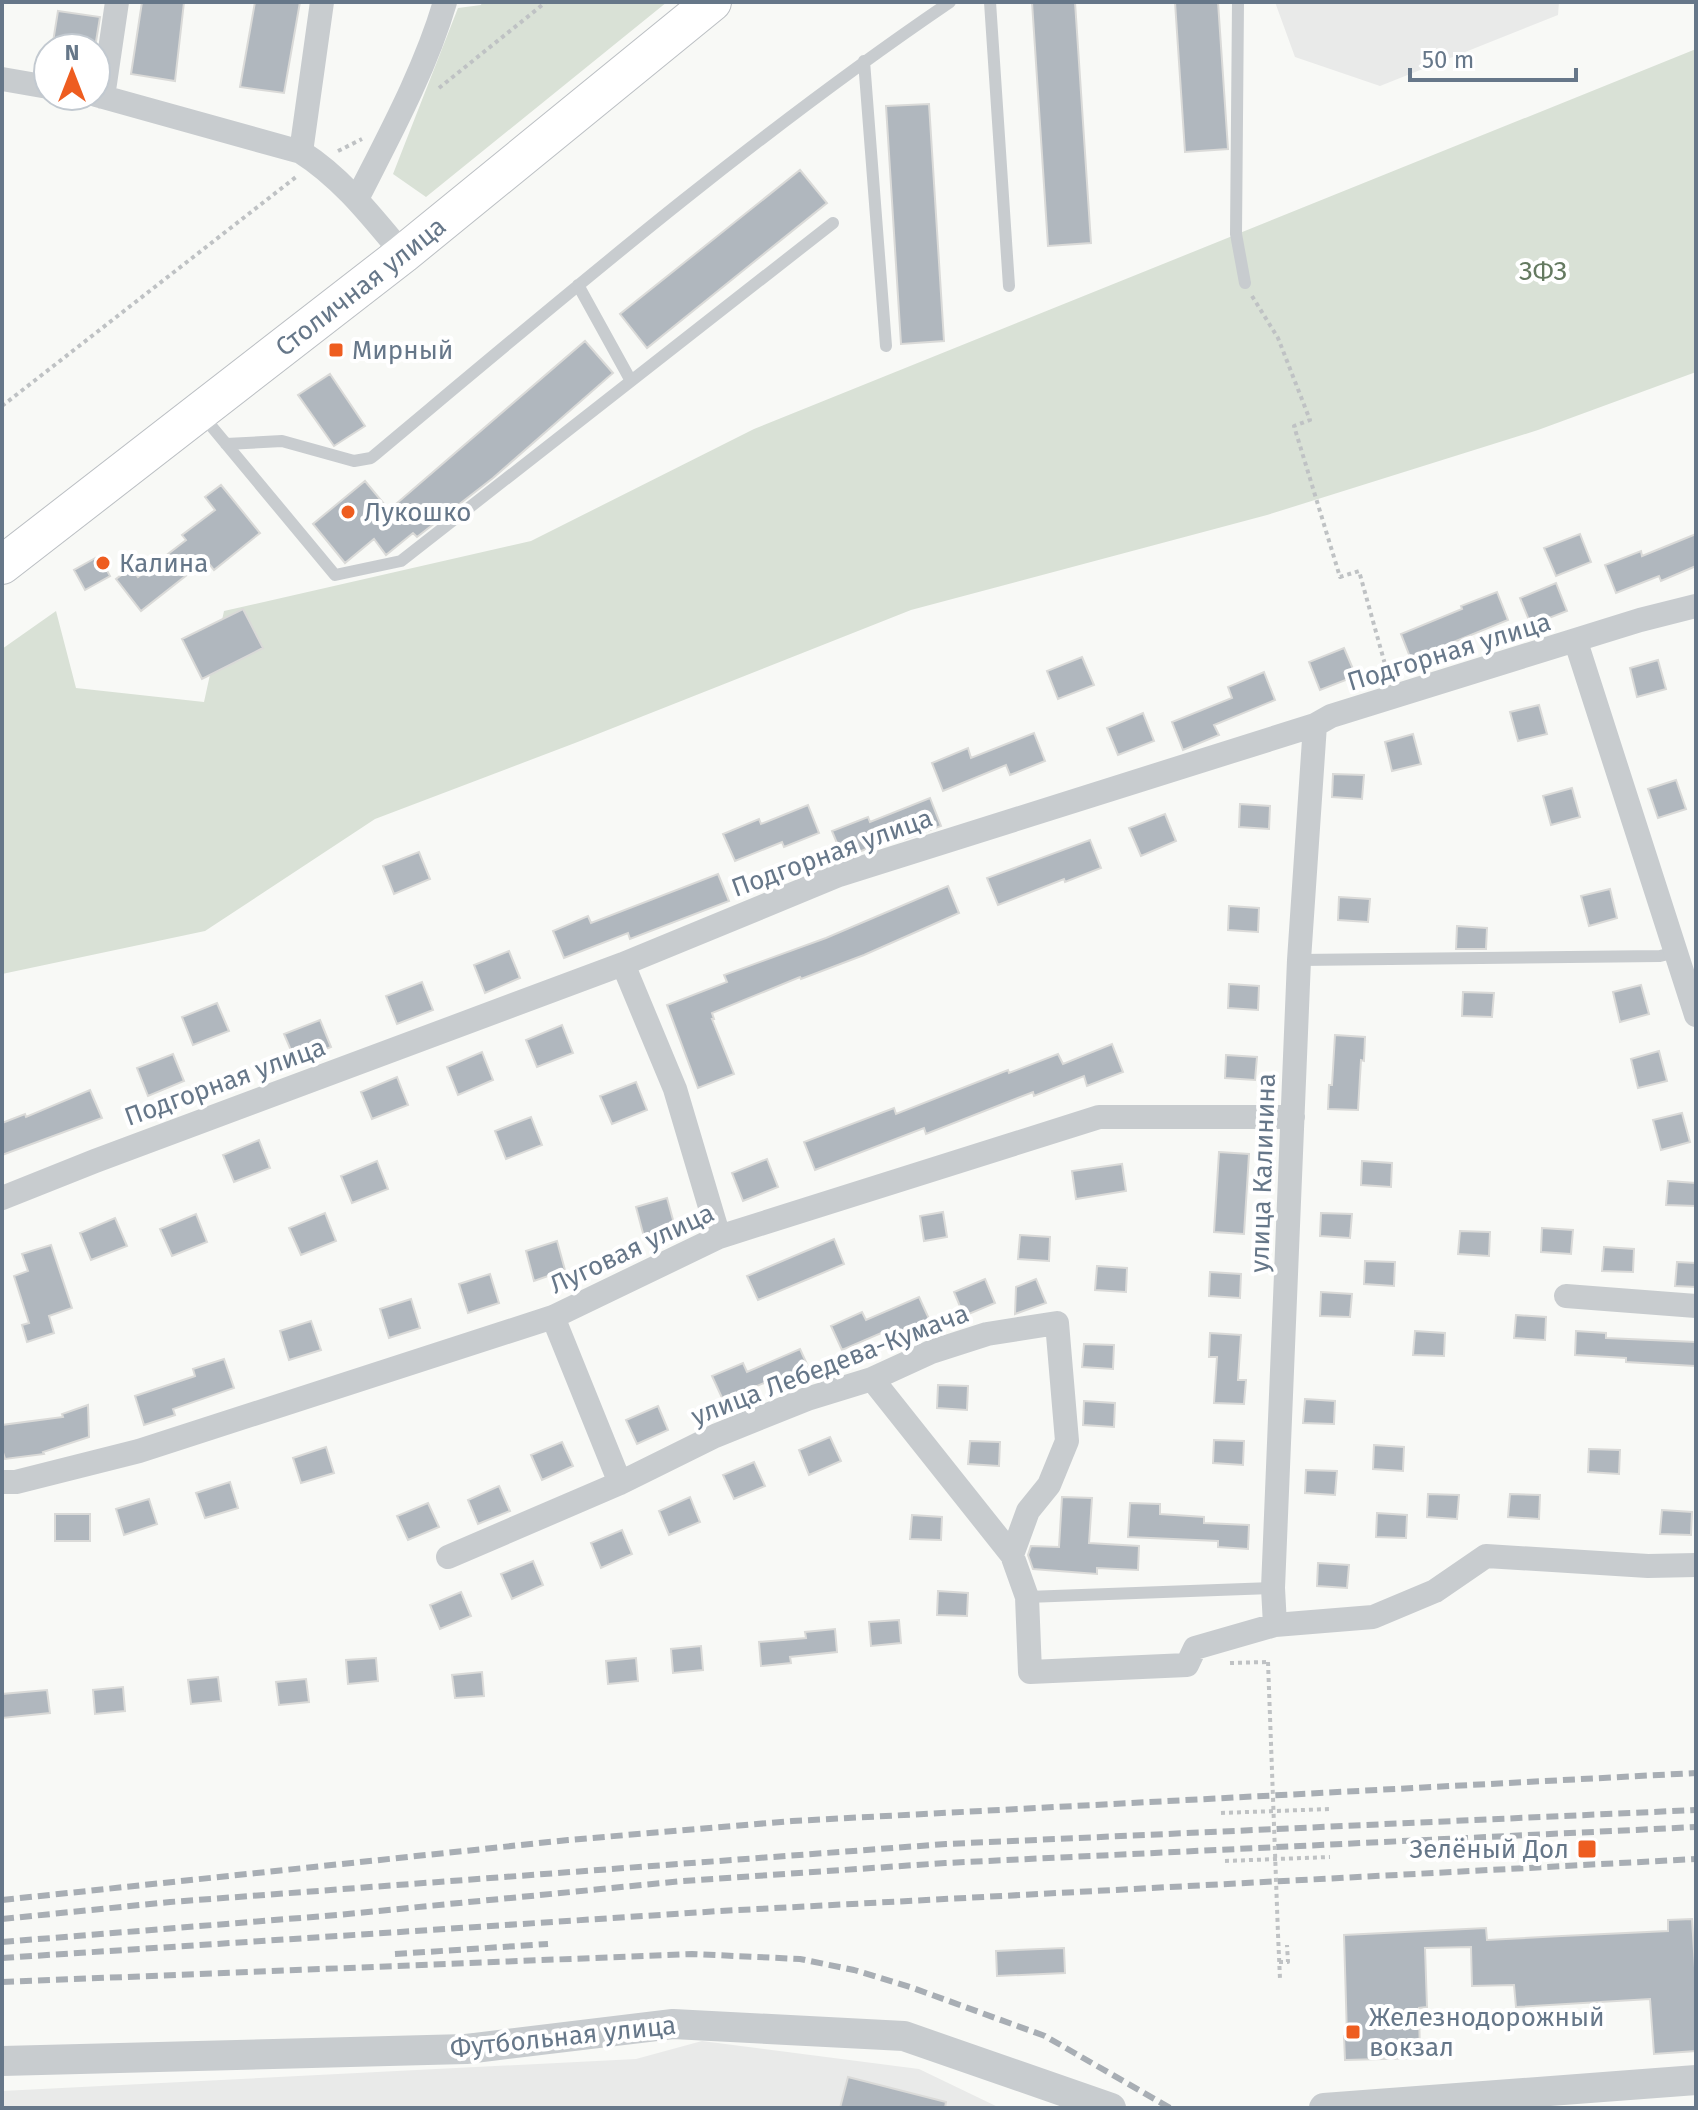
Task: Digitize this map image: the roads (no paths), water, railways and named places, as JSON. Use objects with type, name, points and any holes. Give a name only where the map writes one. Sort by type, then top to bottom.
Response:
[{"type":"main road","name":"Столичная улица","points":[[2,565],[403,254],[712,2]]},
{"type":"street","points":[[112,32],[117,2]]},
{"type":"street","points":[[309,156],[322,2]]},
{"type":"street","points":[[357,199],[396,122],[445,2]]},
{"type":"street","points":[[2,79],[32,84]]},
{"type":"street","points":[[112,99],[309,156],[357,199],[403,254]]},
{"type":"street","name":"Подгорная улица","points":[[2,1198],[623,964],[839,875],[1315,725],[1331,716],[1640,620],[1696,606]]},
{"type":"street","points":[[1576,642],[1696,1015]]},
{"type":"street","name":"улица Калинина","points":[[1275,1625],[1273,1588],[1299,960],[1315,725]]},
{"type":"street","points":[[623,964],[675,1089],[719,1237]]},
{"type":"street","name":"Луговая улица","points":[[2,1482],[16,1482],[139,1451],[553,1317],[719,1237],[1099,1117],[1293,1117]]},
{"type":"street","points":[[1566,1296],[1696,1306]]},
{"type":"street","points":[[553,1317],[620,1483]]},
{"type":"street","name":"улица Лебедева-Кумача","points":[[448,1557],[620,1483],[741,1425],[807,1399],[872,1379],[931,1352],[987,1334],[1057,1323],[1067,1441],[1049,1485],[1028,1511],[1012,1555]]},
{"type":"street","points":[[872,1379],[1012,1555],[1027,1597],[1030,1672],[1187,1665],[1195,1648],[1275,1625],[1373,1617],[1435,1591],[1486,1556],[1648,1566],[1696,1565]]},
{"type":"street","name":"Футбольная улица","points":[[2,2061],[466,2049],[673,2024],[904,2036],[1111,2108]]},
{"type":"street","points":[[1324,2108],[1696,2080]]},
{"type":"lane","points":[[226,444],[282,441],[354,461],[371,458],[578,285],[864,61],[950,2]]},
{"type":"lane","points":[[990,2],[1009,286]]},
{"type":"lane","points":[[1238,2],[1236,234],[1245,283]]},
{"type":"lane","points":[[864,61],[886,346]]},
{"type":"lane","points":[[200,412],[335,575],[401,561],[833,223]]},
{"type":"lane","points":[[578,285],[631,381]]},
{"type":"lane","points":[[1299,960],[1660,956],[1676,952]]},
{"type":"lane","points":[[1027,1597],[1273,1588]]},
{"type":"railway","points":[[2,1900],[568,1840],[792,1821],[1696,1773]]},
{"type":"railway","points":[[2,1919],[170,1902],[946,1844],[1696,1810]]},
{"type":"railway","points":[[2,1942],[337,1915],[683,1881],[945,1863],[1696,1827]]},
{"type":"railway","points":[[2,1958],[720,1911],[1696,1859]]},
{"type":"railway","points":[[395,1954],[548,1944]]},
{"type":"railway","points":[[2,1982],[692,1954],[800,1959],[854,1970],[913,1988],[1045,2036],[1170,2108]]},
{"type":"place","name":"Мирный","points":[[336,350]]},
{"type":"place","name":"Лукошко","points":[[348,512]]},
{"type":"place","name":"Калина","points":[[103,563]]},
{"type":"place","name":"Зелёный Дол","points":[[1587,1849]]},
{"type":"place","name":"Железнодорожный вокзал","points":[[1353,2032]]},
{"type":"park label","name":"ЗФЗ","points":[[1543,271]]}]
